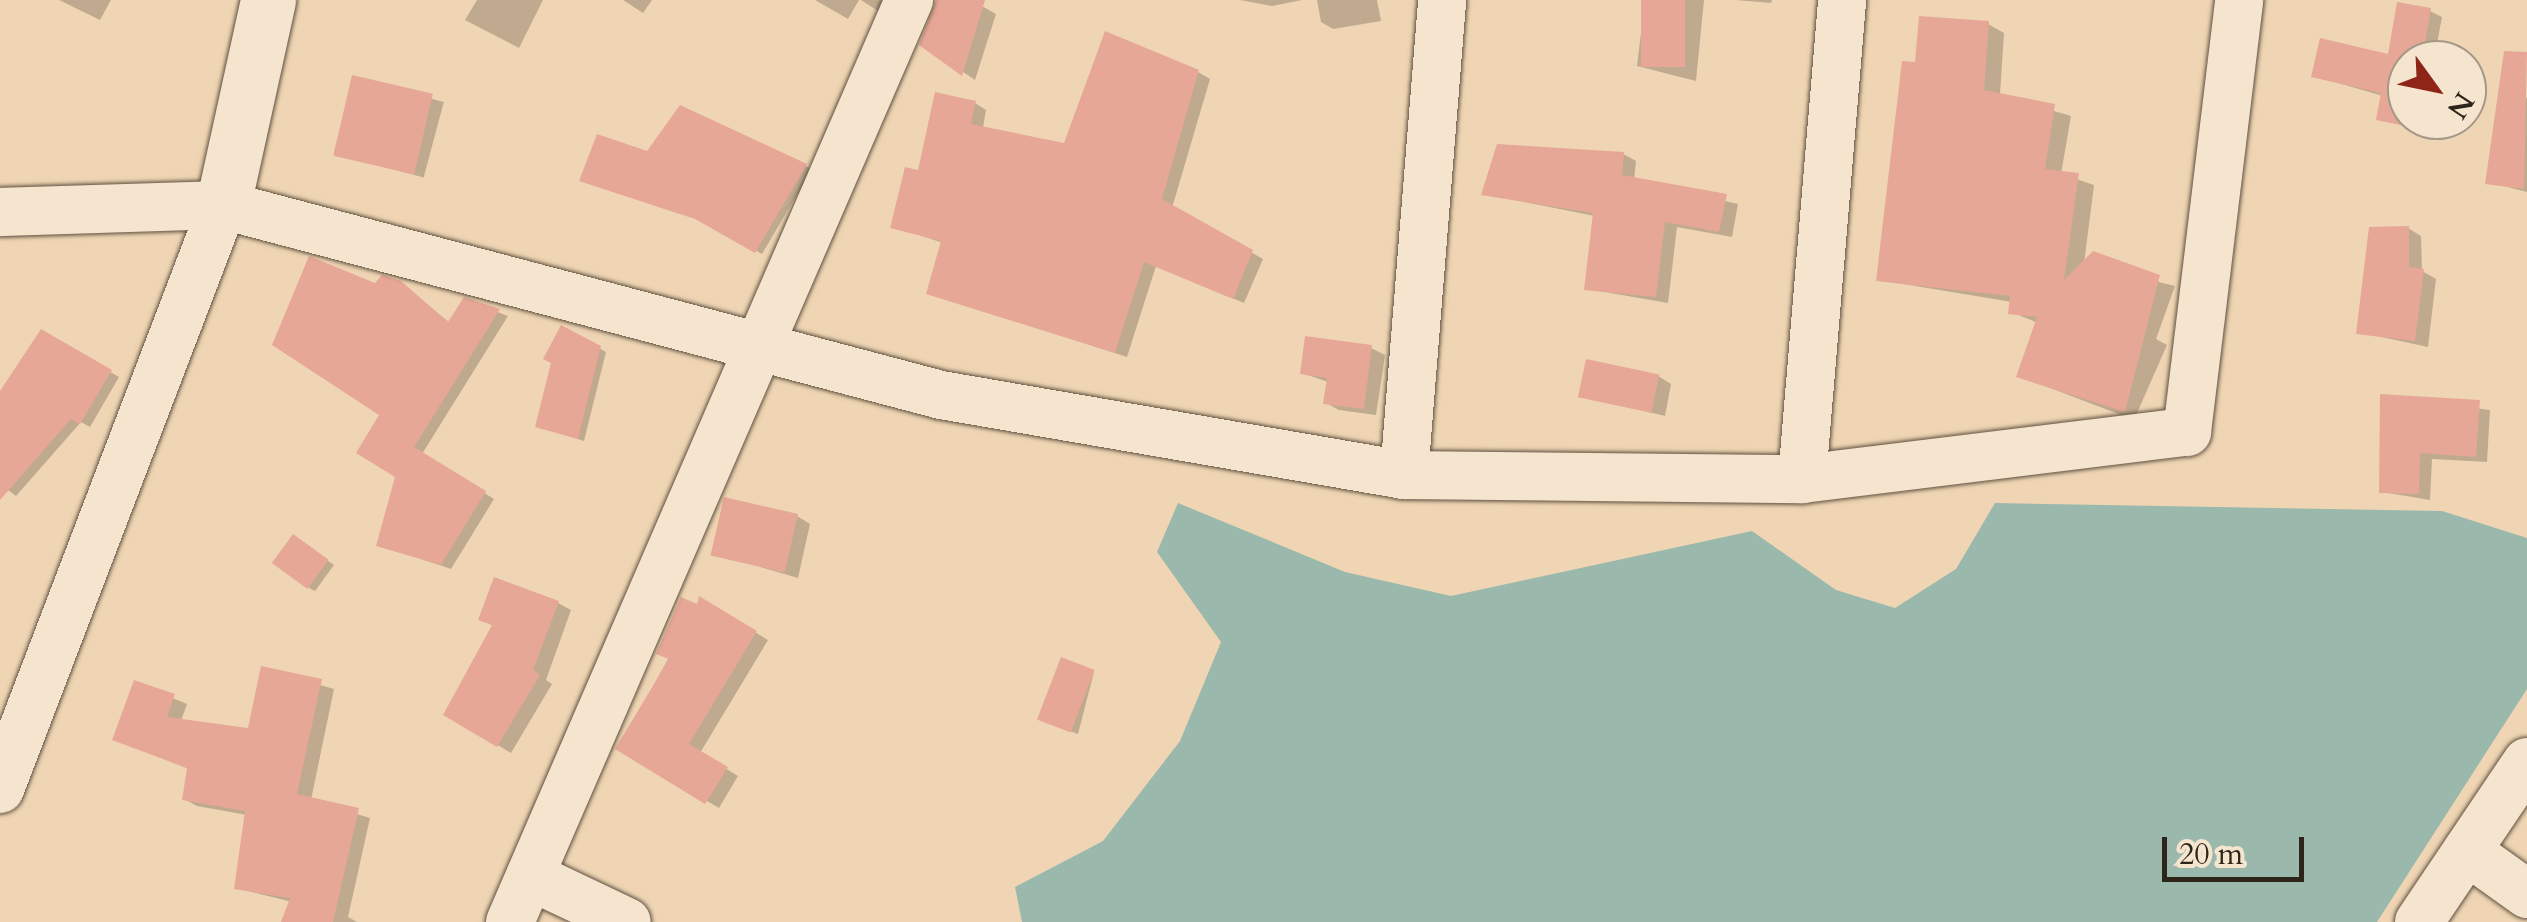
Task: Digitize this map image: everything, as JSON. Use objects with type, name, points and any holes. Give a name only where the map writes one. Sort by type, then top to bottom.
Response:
[{"type":"street","points":[[0,789],[223,205],[268,0]]},
{"type":"street","points":[[510,922],[909,0]]},
{"type":"street","points":[[1404,475],[1442,0]]},
{"type":"street","points":[[1802,479],[1842,0]]},
{"type":"street","points":[[0,212],[223,205],[758,343],[941,395],[1404,475],[1802,479],[2187,432],[2240,0]]},
{"type":"street","points":[[2419,922],[2527,762]]},
{"type":"street","points":[[2467,851],[2527,894]]},
{"type":"street","points":[[530,876],[627,922]]},
{"type":"shaded area","points":[[1178,503],[1345,572],[1451,596],[1752,531],[1836,590],[1895,608],[1956,569],[1995,503],[2442,511],[2527,538],[2527,689],[2377,922],[1022,922],[1015,887],[1103,841],[1180,741],[1221,642],[1157,552]]},
{"type":"building","points":[[936,0],[985,0],[962,76],[919,45]]},
{"type":"building","points":[[1641,0],[1685,0],[1685,67],[1641,67]]},
{"type":"building","points":[[2397,2],[2431,8],[2425,40],[2390,40]]},
{"type":"building","points":[[1919,16],[1989,21],[1984,90],[2055,104],[2045,169],[2079,173],[2064,280],[2093,251],[2160,275],[2125,412],[2016,377],[2037,317],[2008,314],[2010,296],[1876,281],[1902,61],[1915,62]]},
{"type":"building","points":[[1105,31],[1199,70],[1162,199],[1253,250],[1233,299],[1144,262],[1115,353],[926,294],[941,241],[890,228],[905,167],[918,170],[935,92],[976,101],[971,124],[1064,143]]},
{"type":"building","points":[[2320,38],[2387,54],[2387,122],[2376,120],[2381,93],[2311,77]]},
{"type":"building","points":[[2504,51],[2527,52],[2524,189],[2485,184]]},
{"type":"building","points":[[352,75],[433,94],[414,175],[333,156]]},
{"type":"building","points":[[680,105],[807,164],[755,253],[695,219],[579,181],[597,134],[647,151]]},
{"type":"building","points":[[1497,144],[1624,152],[1622,175],[1727,194],[1719,232],[1665,222],[1656,297],[1584,290],[1593,213],[1481,195]]},
{"type":"building","points":[[2409,226],[2409,267],[2424,269],[2415,341],[2356,334],[2369,227]]},
{"type":"building","points":[[309,256],[375,283],[382,275],[401,281],[448,322],[464,297],[500,309],[414,447],[486,491],[441,565],[376,546],[395,477],[356,453],[379,415],[272,345]]},
{"type":"building","points":[[561,325],[601,346],[578,439],[535,427],[551,363],[543,359]]},
{"type":"building","points":[[41,329],[112,370],[80,424],[71,419],[0,500],[0,391]]},
{"type":"building","points":[[1305,336],[1372,345],[1364,409],[1323,404],[1327,378],[1300,374]]},
{"type":"building","points":[[1586,359],[1659,375],[1651,413],[1578,397]]},
{"type":"building","points":[[2380,394],[2480,400],[2476,457],[2420,453],[2419,494],[2379,493]]},
{"type":"building","points":[[724,497],[798,514],[785,573],[711,555]]},
{"type":"building","points":[[293,534],[329,560],[307,589],[272,563]]},
{"type":"building","points":[[494,577],[559,601],[533,670],[540,675],[497,747],[443,715],[492,625],[478,620]]},
{"type":"building","points":[[699,596],[757,631],[689,744],[728,767],[705,804],[615,749],[669,659],[656,654],[681,597],[697,604]]},
{"type":"building","points":[[1061,657],[1095,670],[1071,732],[1037,720]]},
{"type":"building","points":[[261,666],[322,679],[297,794],[359,808],[333,922],[281,922],[290,898],[234,889],[245,811],[182,800],[187,768],[112,740],[134,680],[175,694],[167,717],[248,728]]}]
